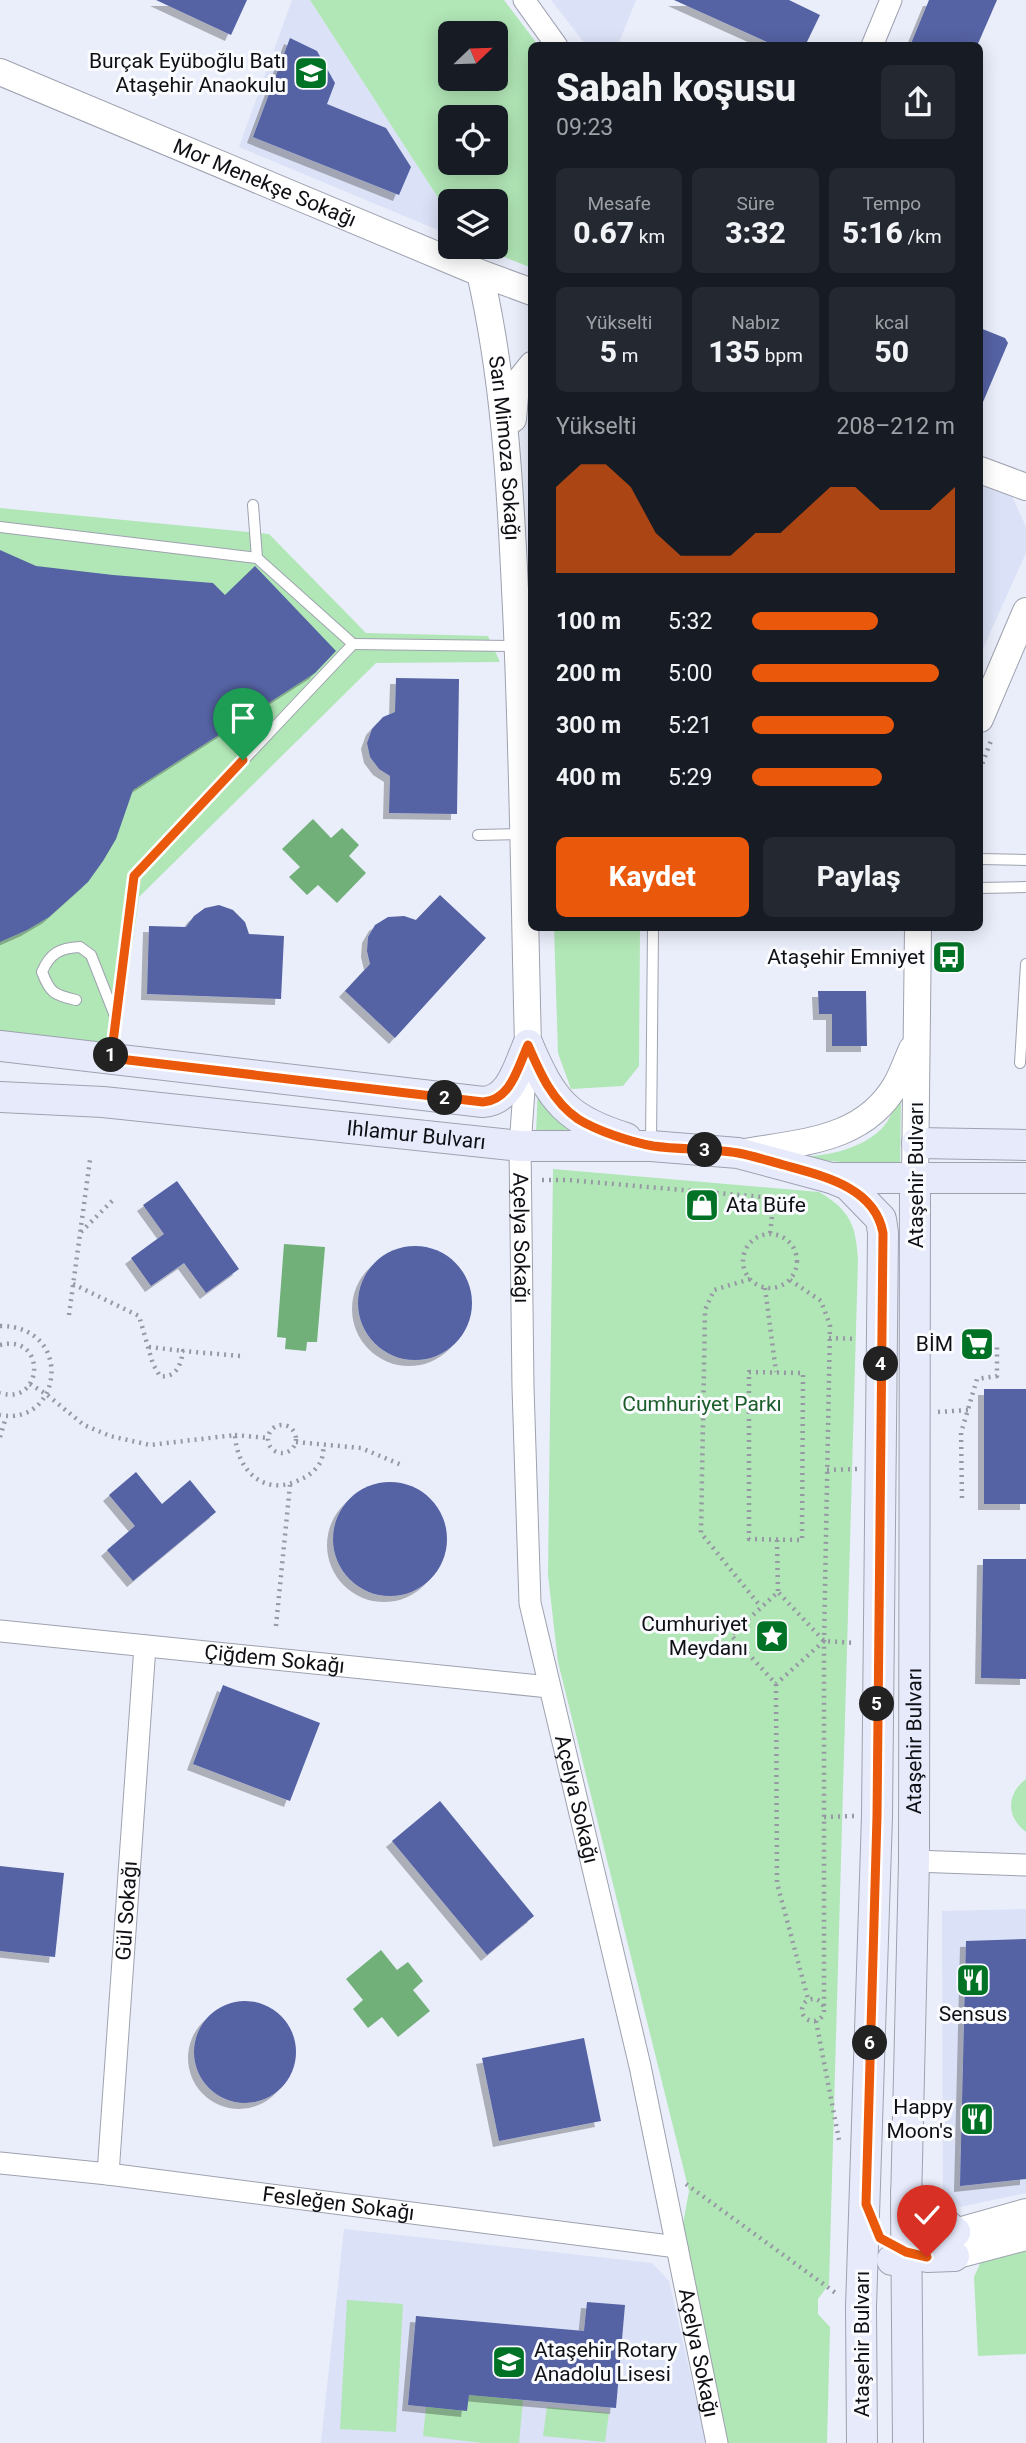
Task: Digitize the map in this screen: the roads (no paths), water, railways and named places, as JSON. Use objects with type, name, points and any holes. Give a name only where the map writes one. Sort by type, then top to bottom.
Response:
[{"type":"main road","name":"Ihlamur Bulvarı","points":[[0,1046],[492,1102],[508,1089],[528,1045]]},
{"type":"main road","points":[[528,1045],[541,1075],[558,1101],[577,1118],[597,1129],[651,1146]]},
{"type":"main road","name":"Ihlamur Bulvarı","points":[[0,1097],[103,1102],[520,1146],[651,1146],[738,1153],[831,1178]]},
{"type":"main road","points":[[917,1143],[1026,1145]]},
{"type":"main road","points":[[831,1178],[1026,1178]]},
{"type":"main road","name":"Ataşehir Bulvarı","points":[[831,1178],[848,1185],[864,1200],[881,1219],[883,1233],[877,1816],[866,2204],[851,2296],[862,2443]]},
{"type":"main road","name":"Ataşehir Bulvarı","points":[[908,2443],[906,2192],[914,1861],[915,1178]]},
{"type":"main road","points":[[906,2192],[955,2244]]},
{"type":"main road","points":[[866,2204],[880,2238],[906,2252]]},
{"type":"main road","points":[[851,2296],[874,2274],[926,2239],[955,2244]]},
{"type":"main road","points":[[907,2310],[923,2277],[955,2244]]},
{"type":"street","points":[[524,0],[554,42]]},
{"type":"street","points":[[874,42],[891,0]]},
{"type":"street","name":"Mor Menekşe Sokağı","points":[[0,72],[480,273],[528,291]]},
{"type":"street","name":"Sarı Mimoza Sokağı","points":[[480,273],[495,345],[509,466],[518,646],[528,1045]]},
{"type":"street","points":[[509,466],[516,385],[528,370]]},
{"type":"street","points":[[983,471],[1016,484],[1026,502]]},
{"type":"street","points":[[983,712],[1024,610]]},
{"type":"street","name":"Ataşehir Bulvarı","points":[[915,1178],[918,931]]},
{"type":"street","points":[[738,1153],[834,1136],[854,1128],[880,1105],[896,1085],[916,1040]]},
{"type":"street","name":"Açelya Sokağı","points":[[528,1045],[520,1146],[523,1387],[530,1603],[640,2066],[718,2443]]},
{"type":"street","name":"Çiğdem Sokağı","points":[[0,1631],[549,1687]]},
{"type":"street","name":"Gül Sokağı","points":[[108,2174],[145,1646]]},
{"type":"street","points":[[914,1861],[1026,1865]]},
{"type":"street","name":"Fesleğen Sokağı","points":[[0,2163],[108,2174],[677,2247]]},
{"type":"street","points":[[955,2244],[1026,2213]]},
{"type":"street","points":[[955,2244],[1026,2236]]},
{"type":"lane","points":[[253,505],[257,558]]},
{"type":"lane","points":[[0,527],[257,558],[353,644],[518,646]]},
{"type":"lane","points":[[111,1058],[134,876],[353,644]]},
{"type":"lane","points":[[478,835],[523,834]]},
{"type":"lane","points":[[983,859],[1026,860]]},
{"type":"lane","points":[[983,888],[1026,887]]},
{"type":"lane","points":[[651,1146],[653,931]]},
{"type":"lane","points":[[76,1000],[57,995],[48,986],[42,972],[48,957],[63,948],[80,947],[92,955],[116,1019]]},
{"type":"lane","points":[[1020,1063],[1026,964]]},
{"type":"place","name":"Burçak Eyüboğlu Batı Ataşehir Anaokulu","points":[[311,73]]},
{"type":"place","name":"Ataşehir Emniyet","points":[[949,957]]},
{"type":"place","name":"Ata Büfe","points":[[702,1205]]},
{"type":"place","name":"BİM","points":[[977,1344]]},
{"type":"place","name":"Cumhuriyet Meydanı","points":[[772,1636]]},
{"type":"place","name":"Sensus","points":[[973,1980]]},
{"type":"place","name":"Happy Moon's","points":[[977,2119]]},
{"type":"place","name":"Ataşehir Rotary Anadolu Lisesi","points":[[509,2362]]},
{"type":"park label","name":"Cumhuriyet Parkı","points":[[702,1404]]}]
